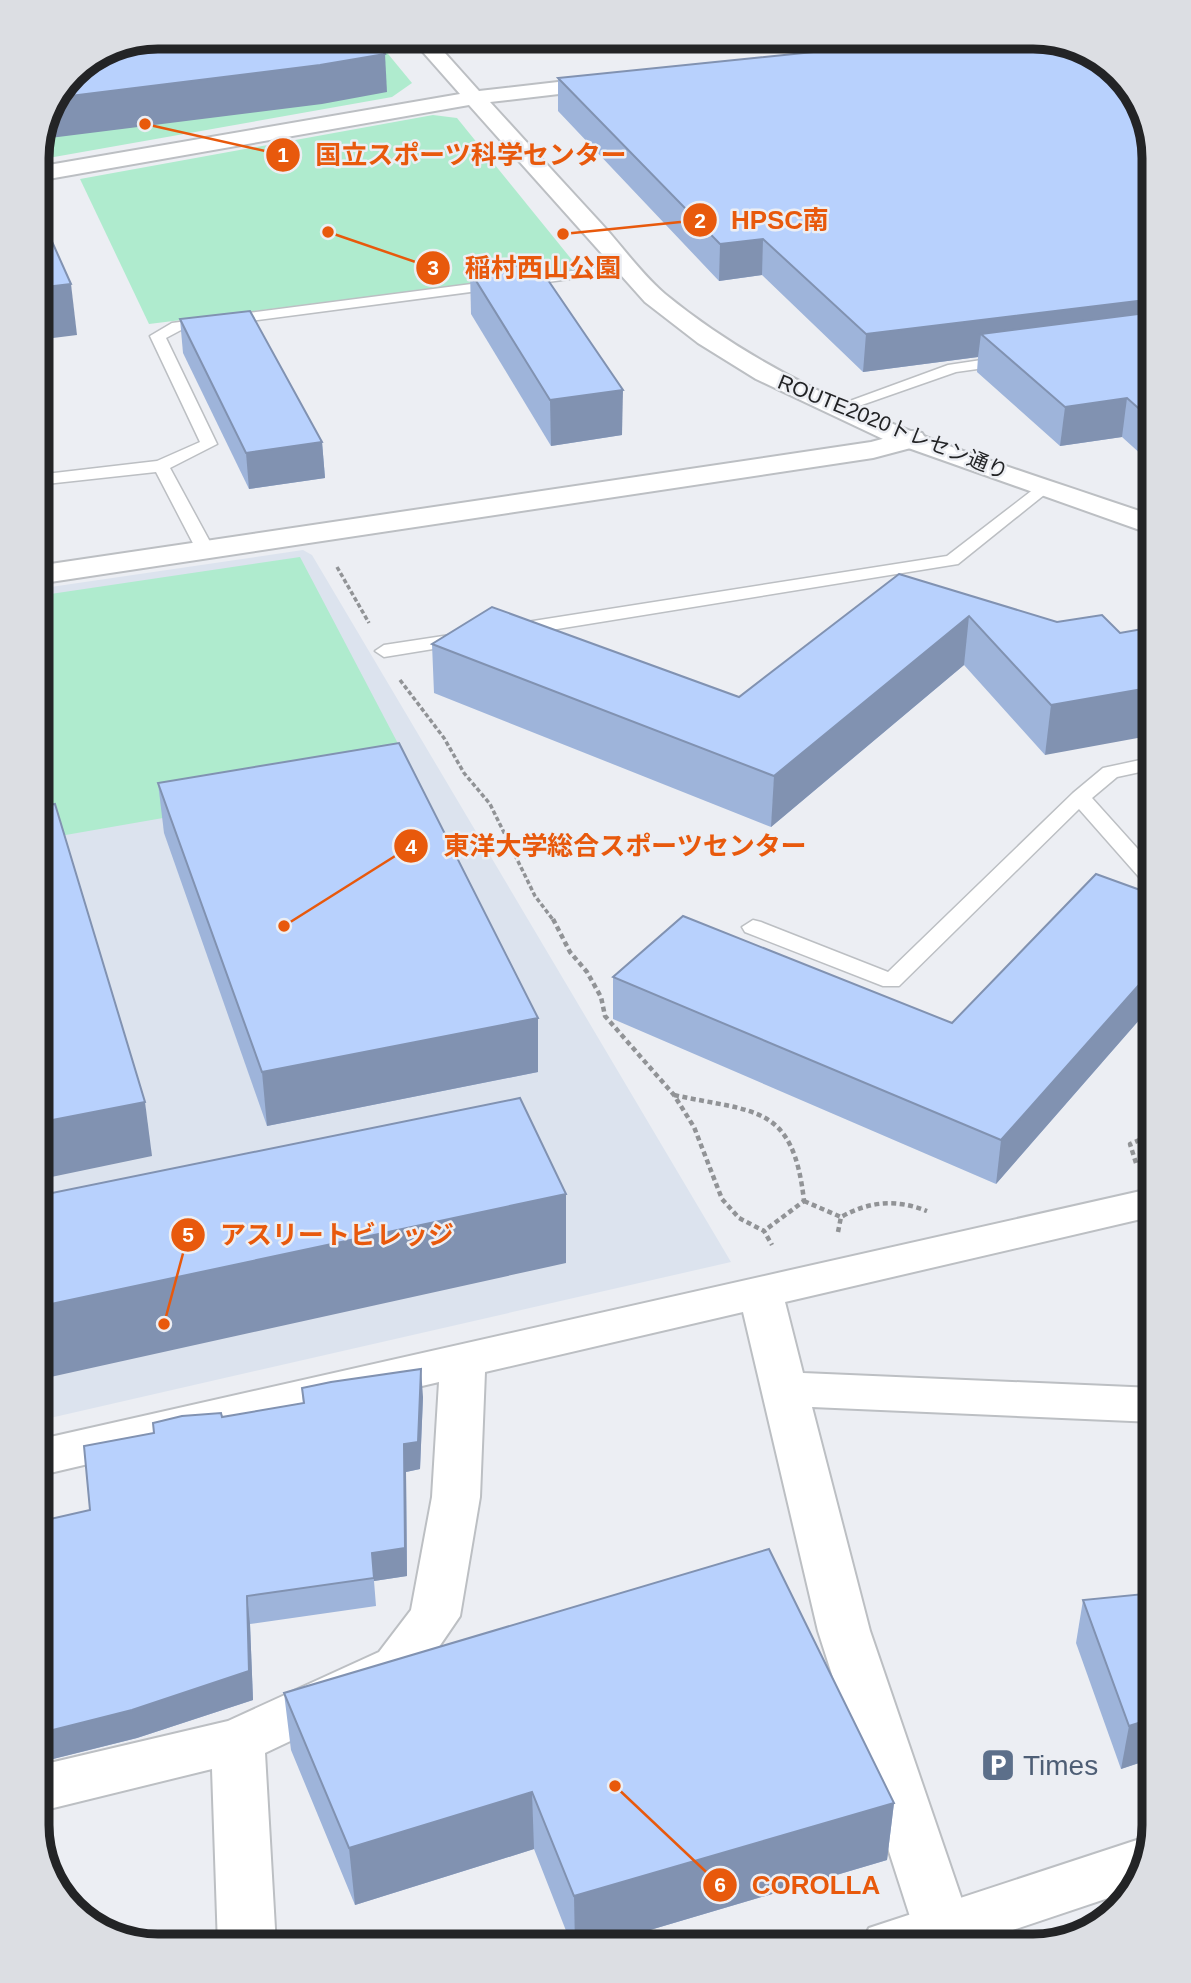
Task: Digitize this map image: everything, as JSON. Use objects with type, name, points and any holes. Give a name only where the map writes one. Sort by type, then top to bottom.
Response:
[{"type":"street","name":"ROUTE2020トレセン通り","points":[[430,49],[626,268],[683,323],[775,380],[836,408],[912,439],[1142,522]]},
{"type":"street","points":[[49,172],[472,98],[630,80]]},
{"type":"street","points":[[49,573],[873,450],[912,439]]},
{"type":"street","points":[[49,1455],[463,1362],[768,1273],[1142,1186]]},
{"type":"street","points":[[768,1273],[785,1390],[844,1631],[943,1928]]},
{"type":"street","points":[[49,1786],[238,1741],[397,1668],[435,1616],[456,1497],[463,1362]]},
{"type":"street","points":[[785,1390],[1142,1405]]},
{"type":"street","points":[[238,1741],[246,1934]]},
{"type":"street","points":[[925,1934],[1135,1865]]},
{"type":"lane","points":[[49,479],[161,466],[209,444],[158,336],[177,326],[626,268]]},
{"type":"lane","points":[[836,408],[953,368],[1020,359]]},
{"type":"lane","points":[[161,466],[206,551]]},
{"type":"lane","points":[[384,651],[952,560],[1043,487]]},
{"type":"lane","points":[[753,927],[891,981],[1080,797],[1110,772],[1142,765]]},
{"type":"lane","points":[[1080,797],[1142,867]]},
{"type":"path","points":[[318,534],[403,685],[444,738],[464,773],[490,804],[536,896],[557,924],[570,952],[587,972],[601,997],[606,1016],[674,1095],[694,1127],[719,1185],[722,1199],[739,1218],[764,1231]]},
{"type":"path","points":[[674,1095],[768,1117],[785,1136],[800,1165],[804,1201]]},
{"type":"path","points":[[1142,1140],[1130,1144],[1142,1173]]},
{"type":"path","points":[[804,1201],[841,1217]]},
{"type":"path","points":[[764,1231],[804,1201]]},
{"type":"path","points":[[838,1237],[841,1217],[857,1207],[885,1201],[912,1204],[937,1215]]},
{"type":"path","points":[[764,1231],[768,1273]]},
{"type":"shaded area","points":[[303,550],[312,555],[731,1262],[49,1418],[49,587]]},
{"type":"green space","points":[[384,49],[412,83],[392,97],[49,158],[53,130],[60,110],[86,76],[123,55],[144,50]]},
{"type":"green space","points":[[433,115],[457,118],[581,271],[149,324],[80,179]]},
{"type":"green space","points":[[300,557],[414,774],[49,838],[49,594]]},
{"type":"building","points":[[381,49],[385,54],[320,65],[69,96],[86,76],[104,64],[123,55],[144,50]]},
{"type":"building","points":[[843,49],[1040,49],[1068,55],[1093,67],[1115,86],[1131,110],[1138,130],[1142,158],[1142,300],[866,334],[763,239],[720,244],[558,78]]},
{"type":"building","points":[[49,235],[71,284],[49,287]]},
{"type":"building","points":[[537,264],[623,390],[550,400],[470,271]]},
{"type":"building","points":[[250,311],[322,442],[246,453],[180,319]]},
{"type":"building","points":[[1142,314],[1142,411],[1127,398],[1065,407],[981,334]]},
{"type":"building","points":[[899,574],[1057,622],[1102,615],[1120,633],[1142,629],[1142,689],[1051,705],[969,616],[774,776],[432,644],[492,607],[739,697]]},
{"type":"building","points":[[399,743],[538,1018],[262,1072],[158,783]]},
{"type":"building","points":[[55,804],[145,1102],[49,1121],[49,805]]},
{"type":"building","points":[[1096,874],[1142,891],[1142,981],[1001,1140],[613,977],[683,916],[952,1023]]},
{"type":"building","points":[[520,1098],[566,1194],[49,1304],[49,1194]]},
{"type":"building","points":[[421,1369],[418,1442],[404,1444],[405,1548],[372,1553],[374,1578],[247,1596],[249,1671],[132,1710],[49,1731],[49,1519],[90,1510],[84,1446],[154,1433],[153,1423],[182,1416],[221,1413],[222,1417],[304,1403],[302,1388]]},
{"type":"building","points":[[769,1549],[894,1803],[574,1896],[532,1792],[349,1848],[284,1693]]},
{"type":"building","points":[[1142,1594],[1142,1722],[1129,1726],[1083,1600]]},
{"type":"place","name":"国立スポーツ科学センター","points":[[145,124]]},
{"type":"place","name":"稲村西山公園","points":[[328,232]]},
{"type":"place","name":"HPSC南","points":[[563,234]]},
{"type":"place","name":"東洋大学総合スポーツセンター","points":[[284,926]]},
{"type":"place","name":"アスリートビレッジ","points":[[164,1324]]},
{"type":"place","name":"Times","points":[[998,1765]]},
{"type":"place","name":"COROLLA","points":[[615,1786]]}]
